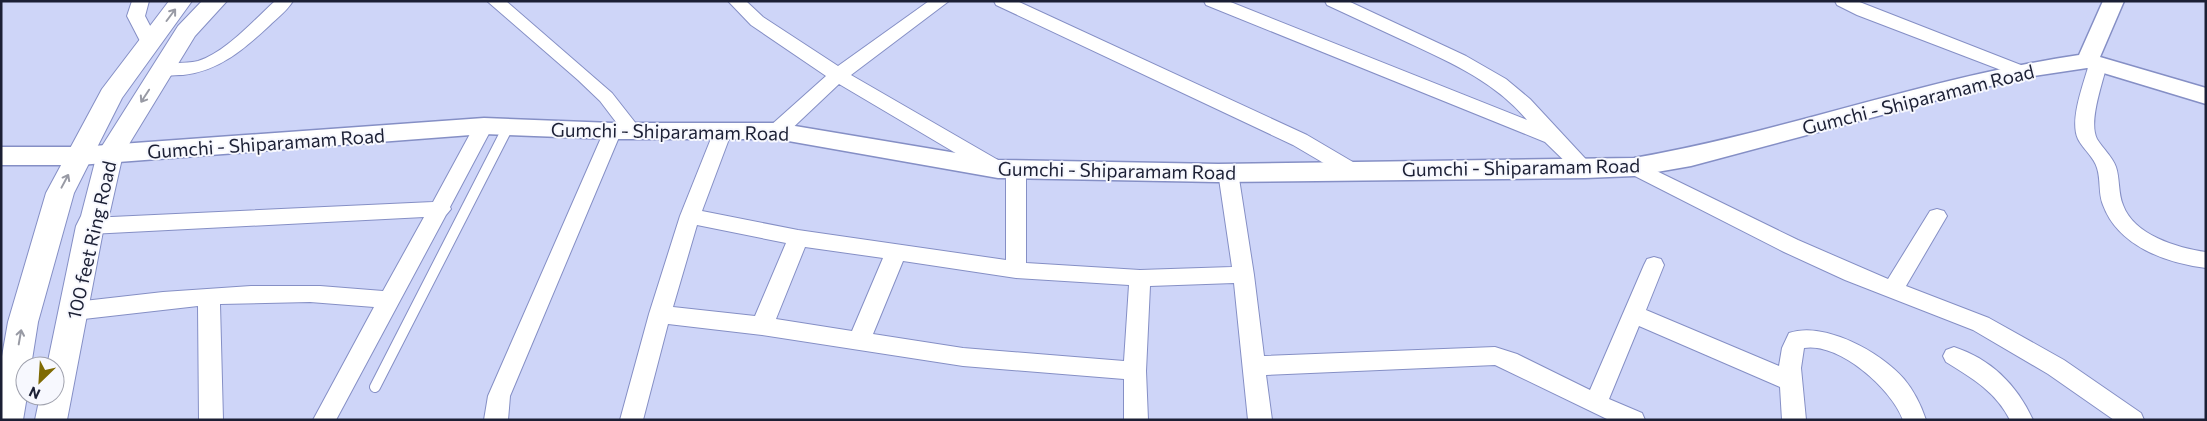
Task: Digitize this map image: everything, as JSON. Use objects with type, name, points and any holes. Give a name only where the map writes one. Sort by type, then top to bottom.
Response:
[{"type":"main road","name":"100 feet Ring Road","points":[[6,420],[23,322],[60,192],[111,95],[181,1]]},
{"type":"main road","name":"100 feet Ring Road","points":[[51,420],[90,226],[95,216],[110,154],[186,31],[216,1]]},
{"type":"street","points":[[141,1],[136,16],[150,43]]},
{"type":"street","points":[[162,70],[193,68],[209,63],[224,54],[285,1]]},
{"type":"street","points":[[495,1],[606,97],[623,130],[499,396],[496,420]]},
{"type":"street","points":[[736,1],[757,21],[838,75],[1007,170],[1016,270]]},
{"type":"street","points":[[777,131],[838,75],[941,1]]},
{"type":"street","points":[[1002,1],[1300,140],[1351,170]]},
{"type":"street","points":[[1212,1],[1552,137]]},
{"type":"street","points":[[1333,1],[1482,72],[1500,83],[1524,103],[1552,137],[1585,168]]},
{"type":"street","points":[[1843,1],[1866,6],[2020,71]]},
{"type":"street","points":[[2114,1],[2092,63],[2085,131],[2091,144],[2105,162],[2113,206],[2118,216],[2138,236],[2153,244],[2185,256],[2206,260]]},
{"type":"street","points":[[2092,63],[2206,96]]},
{"type":"street","name":"Gumchi - Shiparamam Road","points":[[1,156],[79,156],[484,126],[623,130],[777,131],[1007,170],[1108,173],[1634,167],[1691,156],[2020,71],[2092,63]]},
{"type":"street","points":[[324,420],[441,209],[484,126]]},
{"type":"street","points":[[631,420],[660,314],[690,216],[722,131]]},
{"type":"street","points":[[1634,167],[1791,246],[1852,274],[1981,324],[2056,367],[2133,420]]},
{"type":"street","points":[[1228,172],[1244,275],[1260,420]]},
{"type":"street","points":[[90,226],[441,209]]},
{"type":"street","points":[[690,216],[798,238],[1016,270],[1140,278],[1244,275]]},
{"type":"street","points":[[1893,289],[1937,216]]},
{"type":"street","points":[[762,326],[798,238]]},
{"type":"street","points":[[860,339],[896,252]]},
{"type":"street","points":[[1596,404],[1654,266]]},
{"type":"street","points":[[1136,420],[1135,371],[1140,278]]},
{"type":"street","points":[[74,311],[150,301],[209,297],[311,294],[390,300]]},
{"type":"street","points":[[209,297],[211,420]]},
{"type":"street","points":[[660,314],[860,339],[962,357],[1135,371]]},
{"type":"street","points":[[1634,314],[1792,382]]},
{"type":"street","points":[[1794,420],[1792,347],[1797,339],[1806,337],[1819,339],[1849,352],[1890,379],[1902,393],[1915,420]]},
{"type":"street","points":[[1254,366],[1495,356],[1509,360],[1596,404],[1634,420]]},
{"type":"street","points":[[1954,356],[1990,377],[2006,391],[2014,402],[2022,420]]},
{"type":"lane","points":[[375,387],[508,127]]}]
